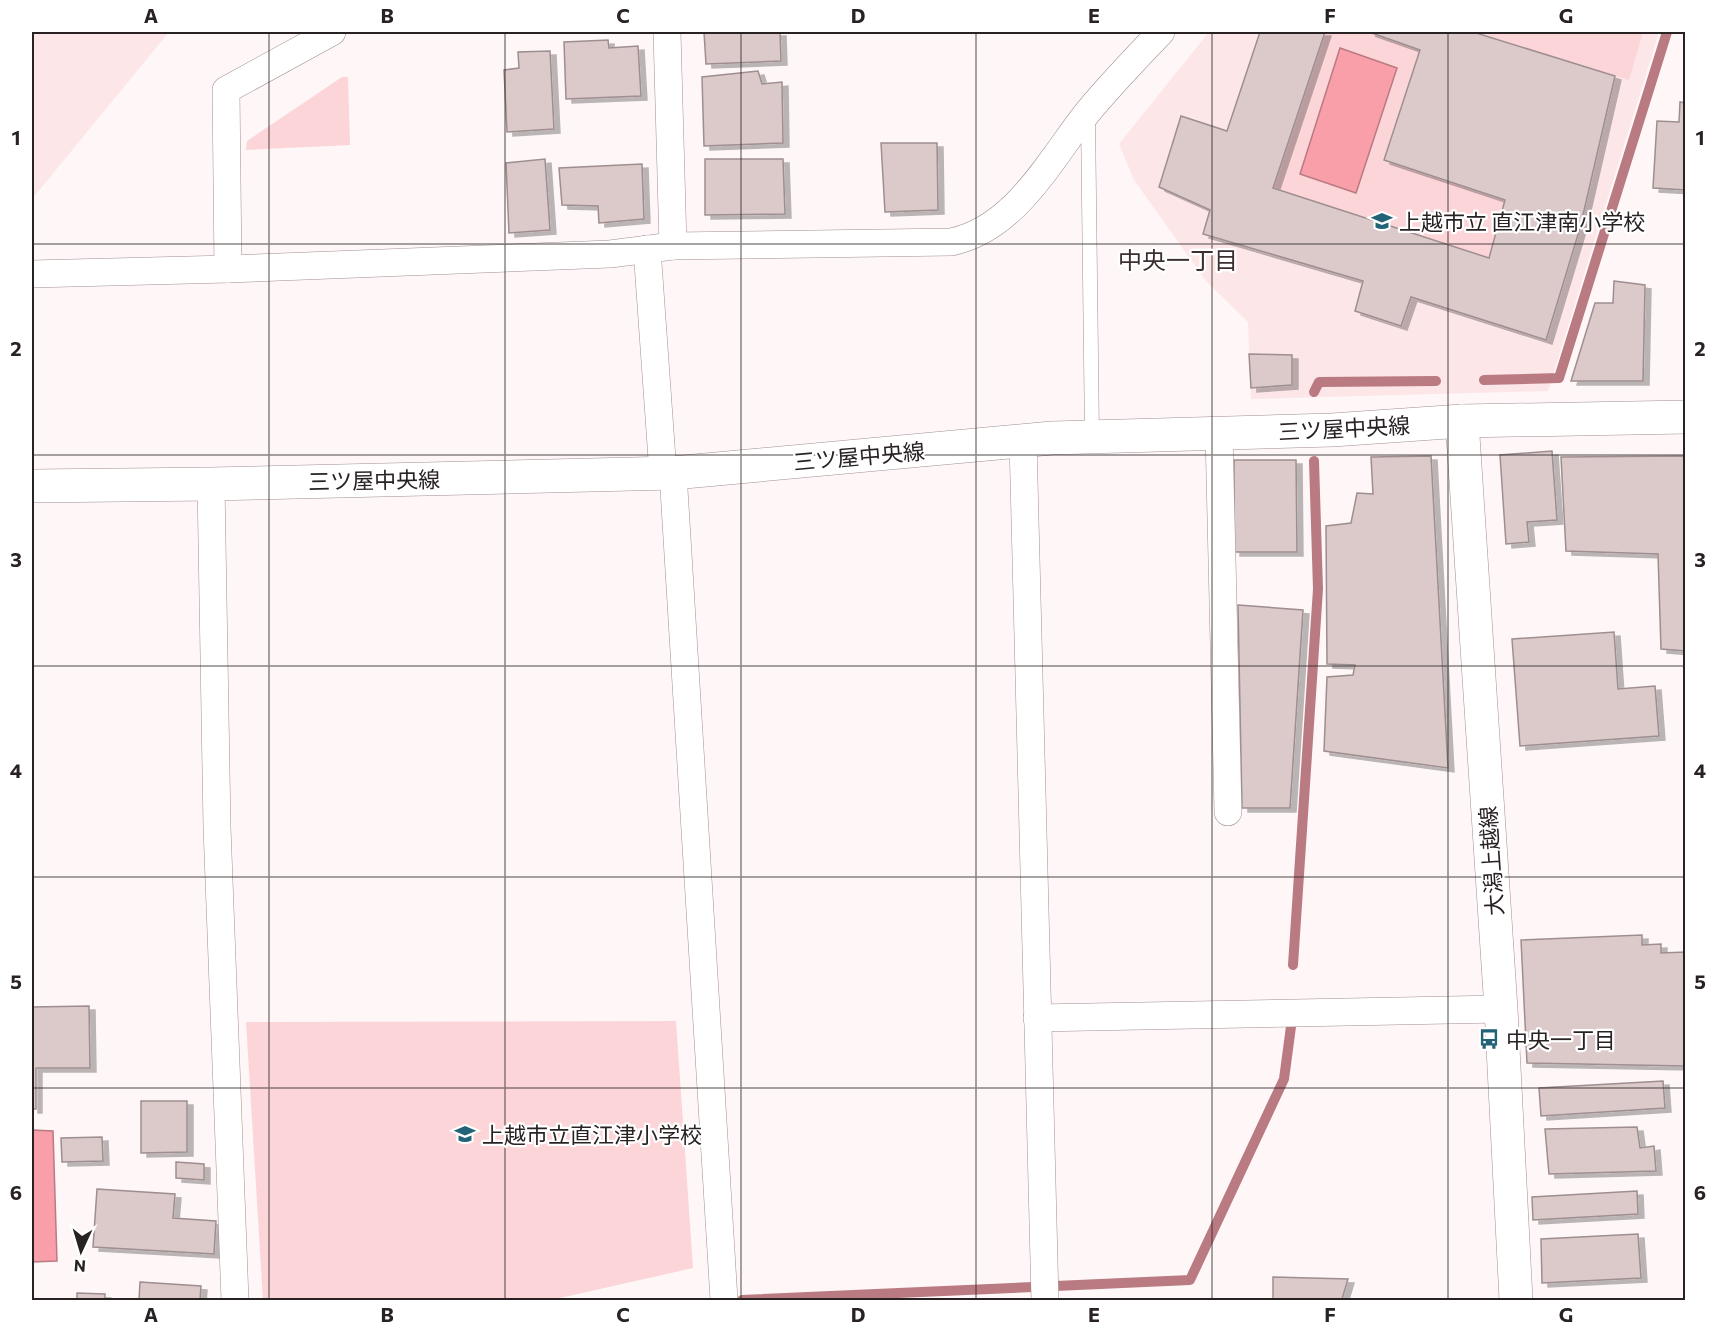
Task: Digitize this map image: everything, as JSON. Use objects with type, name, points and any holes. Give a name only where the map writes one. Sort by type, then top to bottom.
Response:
[{"type":"main road","name":"三ツ屋中央線","points":[[32,486],[668,473],[1092,436],[1219,433],[1462,421],[1686,417]]},
{"type":"main road","name":"大潟上越線","points":[[1462,421],[1501,1009],[1516,1300]]},
{"type":"street","points":[[228,269],[226,90],[332,32]]},
{"type":"street","points":[[667,32],[660,247],[668,473],[724,1300]]},
{"type":"street","points":[[32,274],[610,254],[660,247],[951,242],[968,238],[982,231],[1023,198],[1088,111],[1161,32]]},
{"type":"street","points":[[1219,433],[1228,812]]},
{"type":"street","points":[[1023,441],[1045,1300]]},
{"type":"street","points":[[211,484],[217,827],[235,1300]]},
{"type":"street","points":[[1037,1018],[1501,1009]]},
{"type":"lane","points":[[1088,111],[1092,436]]},
{"type":"shaded area","points":[[32,32],[169,32],[32,199]]},
{"type":"shaded area","name":"上越市立 直江津南小学校","points":[[1209,32],[1659,32],[1548,391],[1251,399],[1248,322],[1206,281],[1134,180],[1119,144]]},
{"type":"shaded area","points":[[1325,32],[1369,32],[1420,50],[1384,160],[1505,200],[1489,258],[1273,188]]},
{"type":"shaded area","points":[[1473,32],[1643,32],[1629,80]]},
{"type":"shaded area","points":[[1340,48],[1397,68],[1356,193],[1300,174]]},
{"type":"shaded area","points":[[342,77],[348,77],[350,145],[246,150],[247,141]]},
{"type":"shaded area","name":"上越市立直江津小学校","points":[[676,1021],[693,1268],[551,1300],[263,1300],[246,1022]]},
{"type":"shaded area","points":[[32,1130],[53,1131],[57,1261],[32,1262]]},
{"type":"building","points":[[704,32],[780,32],[781,61],[706,64]]},
{"type":"building","points":[[1260,32],[1325,32],[1273,188],[1489,258],[1505,200],[1384,160],[1420,50],[1369,32],[1473,32],[1615,76],[1580,228],[1546,340],[1411,297],[1401,326],[1355,311],[1363,281],[1203,234],[1210,210],[1159,187],[1181,116],[1227,131]]},
{"type":"building","points":[[608,40],[609,48],[638,46],[641,96],[566,99],[564,42]]},
{"type":"building","points":[[550,51],[554,129],[507,132],[504,70],[519,68],[518,52]]},
{"type":"building","points":[[758,71],[762,84],[782,82],[783,143],[704,146],[702,77]]},
{"type":"building","points":[[1680,102],[1686,103],[1686,190],[1653,188],[1657,121],[1679,122]]},
{"type":"building","points":[[881,143],[937,143],[938,210],[885,212]]},
{"type":"building","points":[[545,159],[550,230],[509,233],[506,163]]},
{"type":"building","points":[[705,159],[783,159],[785,214],[705,215]]},
{"type":"building","points":[[642,164],[644,219],[599,223],[598,206],[562,205],[559,168]]},
{"type":"building","points":[[1614,281],[1645,285],[1643,381],[1571,381],[1595,303],[1613,303]]},
{"type":"building","points":[[1249,354],[1292,355],[1292,385],[1251,388]]},
{"type":"building","points":[[1552,451],[1557,520],[1527,522],[1529,542],[1506,544],[1500,455]]},
{"type":"building","points":[[1431,456],[1448,768],[1324,751],[1327,677],[1353,675],[1355,665],[1327,664],[1326,526],[1351,523],[1357,493],[1373,494],[1371,457]]},
{"type":"building","points":[[1686,456],[1686,651],[1661,649],[1658,554],[1566,551],[1561,457]]},
{"type":"building","points":[[1234,460],[1296,460],[1297,552],[1234,552]]},
{"type":"building","points":[[1238,605],[1303,610],[1290,808],[1242,808]]},
{"type":"building","points":[[1614,632],[1618,689],[1655,686],[1659,736],[1520,746],[1512,639]]},
{"type":"building","points":[[1642,935],[1642,945],[1661,944],[1661,953],[1686,952],[1686,1066],[1527,1063],[1521,940]]},
{"type":"building","points":[[89,1006],[90,1068],[36,1068],[36,1109],[32,1109],[32,1007]]},
{"type":"building","points":[[1663,1081],[1665,1108],[1541,1116],[1539,1088]]},
{"type":"building","points":[[141,1101],[187,1101],[187,1152],[141,1153]]},
{"type":"building","points":[[1637,1127],[1640,1148],[1654,1146],[1656,1171],[1549,1174],[1545,1129]]},
{"type":"building","points":[[102,1137],[103,1161],[62,1162],[61,1138]]},
{"type":"building","points":[[176,1162],[204,1164],[204,1180],[176,1178]]},
{"type":"building","points":[[97,1189],[175,1194],[173,1218],[216,1221],[214,1254],[93,1247]]},
{"type":"building","points":[[1637,1191],[1638,1214],[1533,1220],[1532,1197]]},
{"type":"building","points":[[1638,1234],[1641,1278],[1542,1283],[1541,1239]]},
{"type":"building","points":[[1273,1277],[1348,1279],[1342,1299],[1397,1300],[1273,1300]]},
{"type":"building","points":[[140,1282],[201,1286],[200,1300],[139,1300]]},
{"type":"building","points":[[77,1293],[105,1294],[105,1300],[77,1300]]},
{"type":"waterway","points":[[1484,380],[1559,378],[1667,32]]},
{"type":"waterway","points":[[1314,392],[1319,382],[1436,381]]},
{"type":"waterway","points":[[1293,965],[1318,589],[1314,461]]},
{"type":"waterway","points":[[742,1300],[1190,1280],[1284,1079],[1292,1019]]},
{"type":"place","name":"上越市立 直江津南小学校","points":[[1382,221]]},
{"type":"place","name":"中央一丁目","points":[[1489,1039]]},
{"type":"place","name":"上越市立直江津小学校","points":[[465,1134]]},
{"type":"district","name":"中央一丁目","points":[[1178,259]]}]
